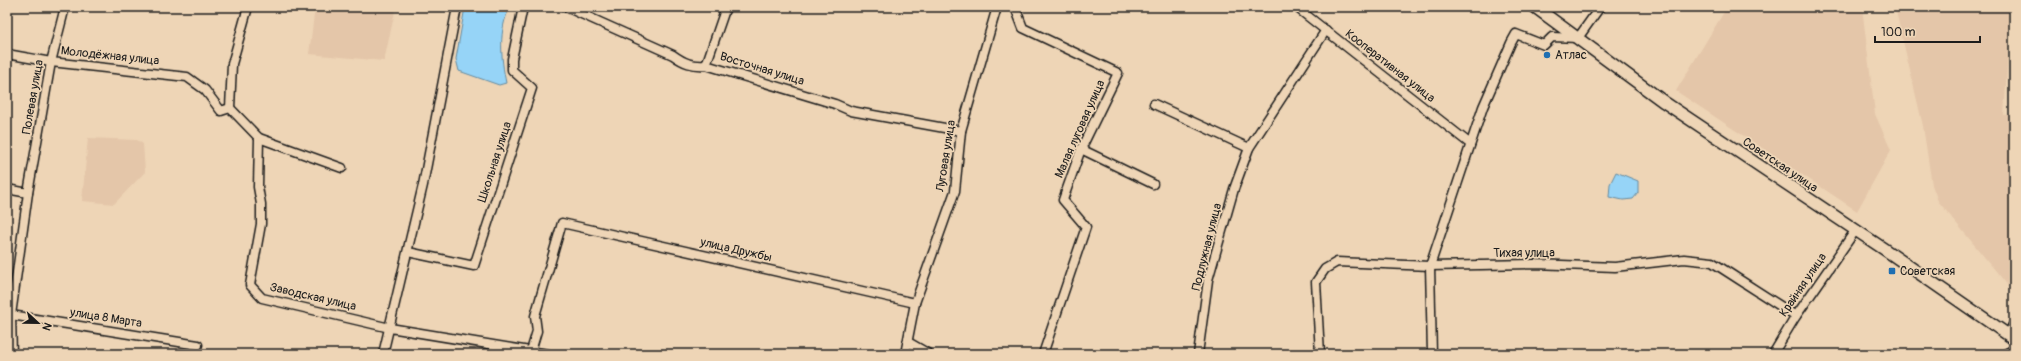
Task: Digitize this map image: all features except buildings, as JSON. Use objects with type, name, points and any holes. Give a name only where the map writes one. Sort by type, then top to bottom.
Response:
[{"type":"street","name":"Полевая улица","points":[[12,354],[10,309],[28,193],[51,62],[65,7]]},
{"type":"street","points":[[248,7],[232,64],[230,108],[259,138],[342,168]]},
{"type":"street","points":[[383,354],[408,252],[457,7]]},
{"type":"street","name":"Школьная улица","points":[[408,252],[474,266],[532,88],[512,70],[512,60],[523,7]]},
{"type":"street","name":"Восточная улица","points":[[566,7],[673,55],[686,64],[696,66],[706,65],[851,110],[960,130]]},
{"type":"street","points":[[706,65],[726,7]]},
{"type":"street","name":"Луговая улица","points":[[905,354],[915,303],[955,191],[960,130],[997,7]]},
{"type":"street","name":"Малая луговая улица","points":[[1015,7],[1023,28],[1118,73],[1081,149],[1063,200],[1086,227],[1043,354]]},
{"type":"street","name":"Кооперативная улица","points":[[1296,7],[1469,143]]},
{"type":"street","name":"Советская улица","points":[[1535,7],[1664,102],[1884,249],[2011,337]]},
{"type":"street","points":[[1432,354],[1430,266],[1469,143],[1483,107],[1516,34],[1544,45],[1552,37],[1578,38],[1600,7]]},
{"type":"street","name":"Подлужная улица","points":[[1198,354],[1208,280],[1234,189],[1249,148],[1326,30]]},
{"type":"street","name":"Молодёжная улица","points":[[7,54],[51,62],[187,77],[204,90],[221,111],[230,108]]},
{"type":"street","points":[[1154,104],[1249,148]]},
{"type":"street","name":"Заводская улица","points":[[259,138],[258,187],[261,204],[261,224],[250,285],[262,298],[390,328],[548,354]]},
{"type":"street","points":[[1081,149],[1153,184]]},
{"type":"street","points":[[7,190],[28,193]]},
{"type":"street","name":"улица Дружбы","points":[[531,351],[537,331],[535,316],[562,223],[915,303]]},
{"type":"street","name":"Крайняя улица","points":[[1773,354],[1796,316],[1855,231]]},
{"type":"street","name":"Тихая улица","points":[[1320,354],[1316,282],[1325,270],[1337,262],[1430,266],[1535,264],[1615,267],[1684,259],[1712,262],[1796,316]]},
{"type":"street","name":"улица 8 Марта","points":[[10,309],[198,345]]},
{"type":"street","points":[[2011,337],[2014,323]]},
{"type":"street","points":[[908,342],[929,354]]},
{"type":"street","points":[[2005,354],[2014,349]]},
{"type":"shaded area","points":[[315,7],[396,7],[384,61],[309,54]]},
{"type":"shaded area","points":[[1727,7],[1862,7],[1875,114],[1891,150],[1857,211],[1676,91]]},
{"type":"shaded area","points":[[1895,7],[2011,7],[2004,115],[2014,114],[2014,276],[2010,288],[1938,201],[1932,185],[1923,126]]},
{"type":"shaded area","points":[[88,138],[137,140],[143,144],[145,172],[114,204],[82,201]]},
{"type":"water","points":[[465,7],[510,7],[506,16],[502,35],[502,54],[506,83],[499,85],[459,71],[456,59]]},
{"type":"water","points":[[1616,172],[1638,181],[1638,193],[1633,199],[1623,200],[1609,197],[1610,184]]},
{"type":"place","name":"Атлас","points":[[1547,55]]},
{"type":"place","name":"Советская","points":[[1892,271]]}]
